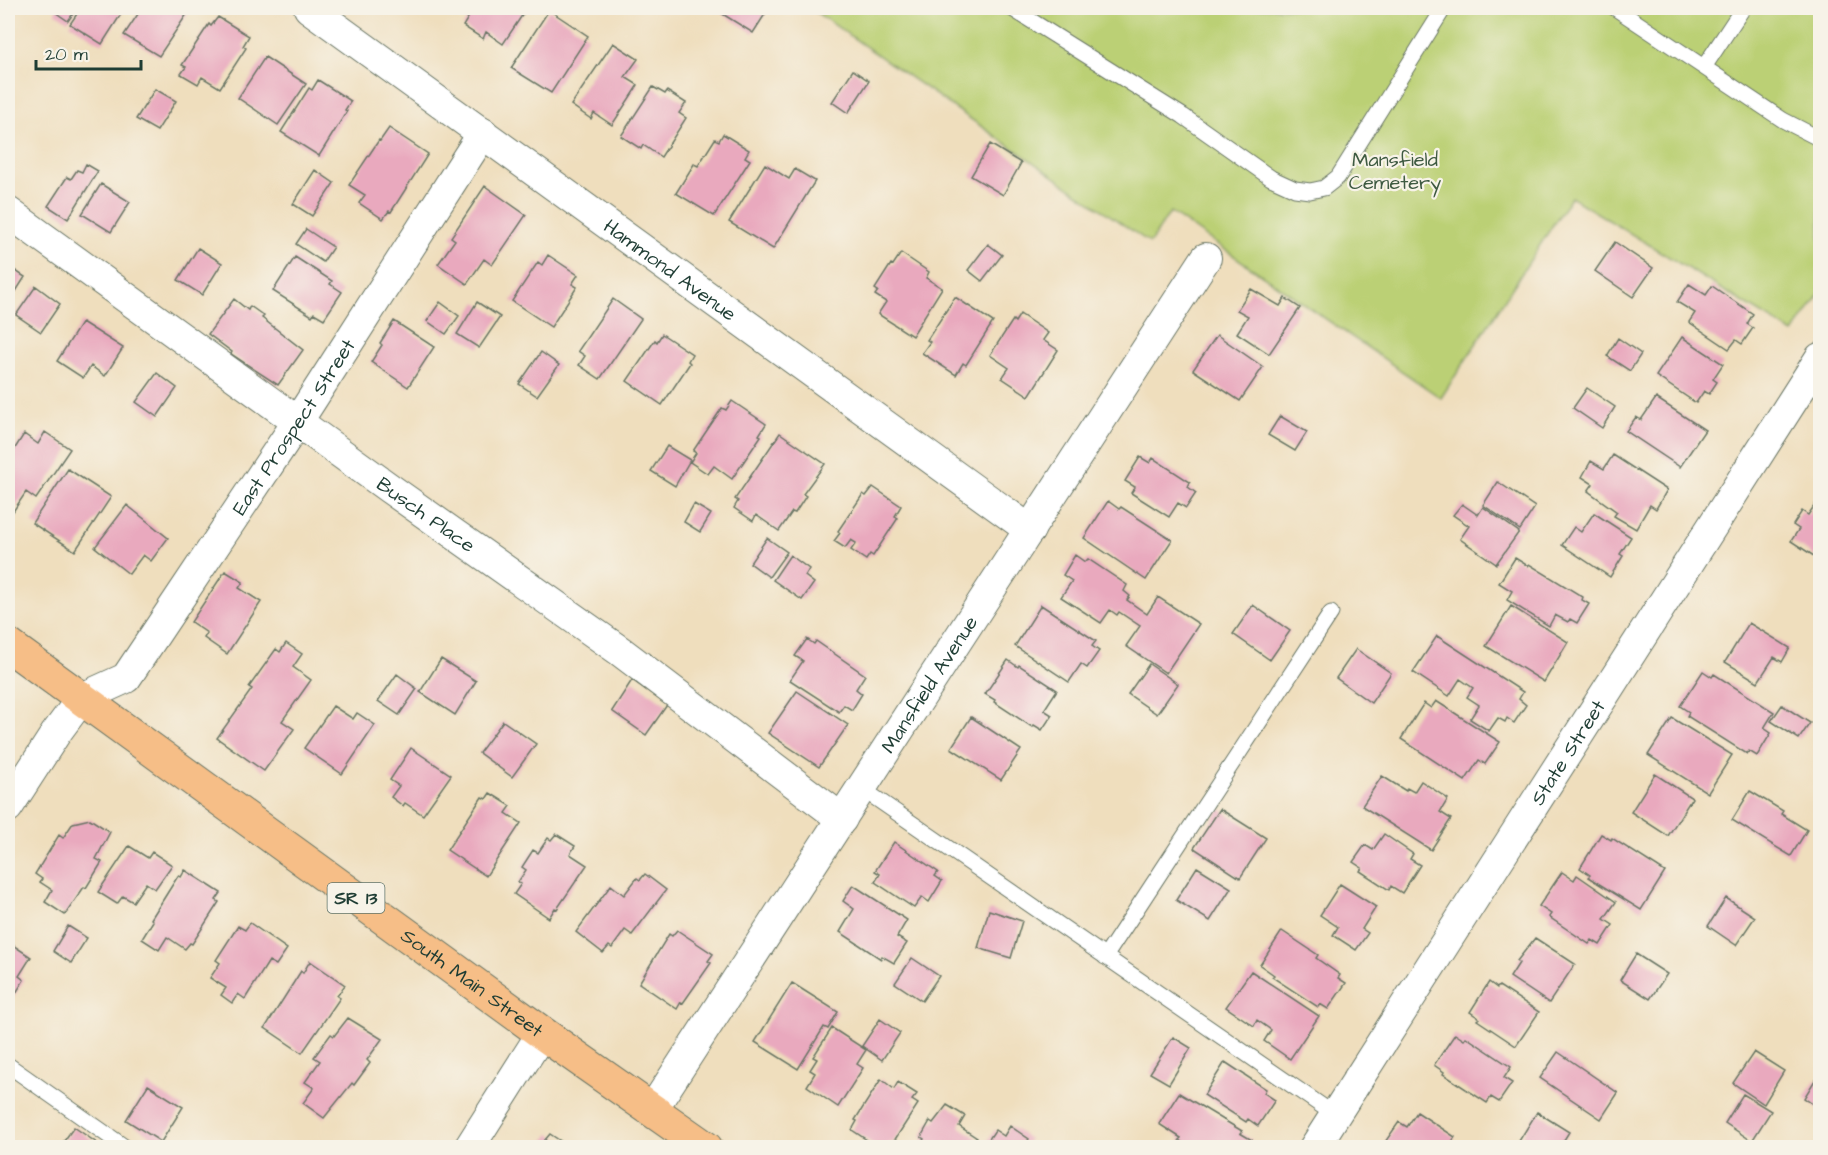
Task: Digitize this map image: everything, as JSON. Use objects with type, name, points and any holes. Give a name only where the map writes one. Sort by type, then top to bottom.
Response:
[{"type":"highway","name":"South Main Street","points":[[8,645],[542,1033],[706,1148]]},
{"type":"street","name":"Hammond Avenue","points":[[309,8],[1030,530]]},
{"type":"street","name":"East Prospect Street","points":[[82,698],[126,678],[298,421],[483,133]]},
{"type":"street","name":"Busch Place","points":[[8,212],[398,495],[620,651],[842,819]]},
{"type":"street","name":"Mansfield Avenue","points":[[652,1110],[1206,258]]},
{"type":"street","name":"State Street","points":[[1314,1148],[1821,358]]},
{"type":"street","points":[[8,807],[56,733],[82,698]]},
{"type":"street","points":[[469,1148],[542,1033]]},
{"type":"lane","points":[[1011,8],[1183,116],[1271,178],[1295,189],[1310,191],[1324,188],[1338,177],[1444,8]]},
{"type":"lane","points":[[1616,8],[1783,120],[1821,139]]},
{"type":"lane","points":[[1704,67],[1743,8]]},
{"type":"lane","points":[[1105,957],[1330,613]]},
{"type":"lane","points":[[861,788],[1335,1115]]},
{"type":"lane","points":[[8,1065],[126,1148]]},
{"type":"green space","name":"Mansfield Cemetery","points":[[810,8],[1820,8],[1820,293],[1793,333],[1571,197],[1441,398],[1170,212],[1150,243]]},
{"type":"building","points":[[57,8],[77,8],[68,21],[55,12]]},
{"type":"building","points":[[81,8],[125,8],[102,44],[70,24]]},
{"type":"building","points":[[142,8],[191,8],[159,56],[124,35]]},
{"type":"building","points":[[474,8],[527,8],[503,44],[486,32],[483,39],[463,26]]},
{"type":"building","points":[[725,8],[769,8],[753,33],[721,13]]},
{"type":"building","points":[[549,10],[588,36],[551,93],[511,68]]},
{"type":"building","points":[[218,17],[249,36],[243,46],[246,48],[220,88],[202,77],[198,84],[181,74],[186,67],[182,65],[209,24],[211,26]]},
{"type":"building","points":[[613,43],[638,59],[625,77],[638,85],[612,125],[594,113],[591,119],[571,105]]},
{"type":"building","points":[[265,57],[306,84],[278,125],[238,98]]},
{"type":"building","points":[[853,70],[869,81],[848,113],[832,102]]},
{"type":"building","points":[[318,80],[351,101],[319,156],[281,132],[309,88],[312,90]]},
{"type":"building","points":[[653,87],[665,94],[667,91],[686,103],[679,113],[686,118],[661,157],[643,145],[641,149],[621,136]]},
{"type":"building","points":[[155,89],[176,101],[157,131],[136,119]]},
{"type":"building","points":[[389,128],[428,154],[391,212],[389,211],[383,219],[359,203],[365,195],[349,185]]},
{"type":"building","points":[[723,134],[749,150],[745,157],[750,160],[714,216],[676,193],[694,164],[698,166],[715,139],[719,141]]},
{"type":"building","points":[[990,144],[1021,163],[1003,195],[971,176]]},
{"type":"building","points":[[86,164],[98,171],[68,219],[48,206],[67,177],[71,179],[77,170],[82,172]]},
{"type":"building","points":[[765,164],[789,179],[795,169],[815,181],[773,249],[729,222]]},
{"type":"building","points":[[315,170],[334,183],[312,216],[293,204]]},
{"type":"building","points":[[101,184],[130,202],[111,232],[82,214]]},
{"type":"building","points":[[485,186],[526,215],[492,265],[484,259],[467,284],[438,264],[455,240],[451,237]]},
{"type":"building","points":[[306,229],[333,247],[323,262],[296,244]]},
{"type":"building","points":[[1615,242],[1653,268],[1633,297],[1595,271]]},
{"type":"building","points":[[988,244],[1002,255],[982,281],[968,270]]},
{"type":"building","points":[[198,248],[222,263],[202,295],[178,280]]},
{"type":"building","points":[[901,253],[929,272],[926,278],[942,288],[912,336],[878,314],[886,302],[875,295],[878,291],[875,289]]},
{"type":"building","points":[[548,255],[578,275],[572,284],[577,287],[551,327],[512,301],[538,262],[542,265]]},
{"type":"building","points":[[295,257],[332,281],[330,284],[342,292],[324,319],[314,313],[312,316],[273,291]]},
{"type":"building","points":[[8,266],[25,277],[8,304]]},
{"type":"building","points":[[1689,284],[1706,295],[1712,286],[1753,314],[1747,324],[1753,328],[1742,344],[1736,340],[1729,349],[1689,322],[1695,313],[1677,302]]},
{"type":"building","points":[[36,286],[60,304],[41,332],[16,315]]},
{"type":"building","points":[[1251,289],[1280,306],[1285,298],[1300,308],[1269,354],[1237,333],[1248,316],[1237,310]]},
{"type":"building","points":[[955,297],[993,322],[966,365],[963,363],[956,375],[922,353],[930,342],[927,340]]},
{"type":"building","points":[[234,299],[248,310],[250,306],[264,316],[262,318],[303,350],[278,385],[231,354],[232,352],[208,334]]},
{"type":"building","points":[[613,299],[641,319],[600,379],[579,365],[585,356],[578,351]]},
{"type":"building","points":[[440,302],[459,316],[446,334],[427,321]]},
{"type":"building","points":[[477,302],[500,317],[479,348],[457,334]]},
{"type":"building","points":[[1020,314],[1048,333],[1043,340],[1058,350],[1029,396],[1002,378],[1009,368],[990,355],[1013,320],[1015,322]]},
{"type":"building","points":[[394,321],[434,347],[408,387],[371,362]]},
{"type":"building","points":[[82,322],[123,348],[105,376],[91,366],[83,378],[57,361]]},
{"type":"building","points":[[662,334],[692,354],[688,361],[690,363],[662,405],[627,381],[655,340],[657,342]]},
{"type":"building","points":[[1217,335],[1263,367],[1240,401],[1193,370]]},
{"type":"building","points":[[1682,337],[1723,364],[1713,379],[1717,382],[1709,394],[1704,391],[1696,403],[1656,376]]},
{"type":"building","points":[[1618,338],[1641,354],[1630,371],[1607,356]]},
{"type":"building","points":[[541,352],[559,365],[537,396],[519,384]]},
{"type":"building","points":[[157,373],[177,388],[157,417],[136,402]]},
{"type":"building","points":[[1587,388],[1615,407],[1602,428],[1573,408]]},
{"type":"building","points":[[1656,398],[1705,430],[1680,467],[1626,431],[1636,417],[1641,420]]},
{"type":"building","points":[[732,401],[766,424],[759,435],[761,436],[732,479],[714,466],[708,474],[690,462],[696,453],[693,451],[722,408],[726,410]]},
{"type":"building","points":[[1280,416],[1307,432],[1295,451],[1268,435]]},
{"type":"building","points":[[45,432],[70,449],[36,499],[26,492],[10,516],[8,514],[8,455],[24,434],[38,444]]},
{"type":"building","points":[[780,433],[825,464],[803,494],[806,496],[795,513],[792,512],[779,531],[756,515],[753,521],[734,508],[738,501],[735,499]]},
{"type":"building","points":[[667,446],[690,460],[675,486],[651,471]]},
{"type":"building","points":[[1613,455],[1667,490],[1656,509],[1650,505],[1636,529],[1614,516],[1617,512],[1588,491],[1593,484],[1582,477],[1591,461],[1604,469]]},
{"type":"building","points":[[1140,457],[1150,463],[1153,458],[1190,482],[1188,487],[1196,493],[1186,508],[1178,503],[1169,517],[1131,493],[1135,487],[1125,481]]},
{"type":"building","points":[[68,469],[111,497],[75,551],[32,523]]},
{"type":"building","points":[[1498,482],[1535,507],[1520,530],[1483,505]]},
{"type":"building","points":[[873,487],[901,506],[895,516],[898,518],[873,556],[870,554],[866,560],[851,550],[856,543],[851,540],[845,548],[834,541],[840,533],[838,531],[863,494],[866,496]]},
{"type":"building","points":[[1108,501],[1172,540],[1146,580],[1084,538]]},
{"type":"building","points":[[1817,502],[1820,504],[1820,560],[1791,541],[1799,529],[1793,525],[1802,511],[1808,515]]},
{"type":"building","points":[[694,504],[711,514],[700,532],[684,522]]},
{"type":"building","points":[[1462,504],[1478,515],[1483,507],[1519,532],[1496,564],[1460,539],[1469,526],[1453,515]]},
{"type":"building","points":[[127,505],[168,538],[151,561],[143,555],[129,574],[95,547]]},
{"type":"building","points":[[1594,513],[1631,537],[1620,554],[1623,556],[1610,577],[1562,545],[1574,527],[1581,532]]},
{"type":"building","points":[[767,538],[787,552],[769,577],[750,563]]},
{"type":"building","points":[[790,555],[809,569],[805,576],[814,583],[802,600],[773,580]]},
{"type":"building","points":[[1075,555],[1085,562],[1088,559],[1127,585],[1124,591],[1130,596],[1127,600],[1147,614],[1158,597],[1199,624],[1166,673],[1126,646],[1140,626],[1119,612],[1117,615],[1110,610],[1101,623],[1061,597],[1072,581],[1063,575]]},
{"type":"building","points":[[1515,558],[1583,597],[1582,600],[1589,604],[1577,623],[1570,619],[1568,622],[1555,615],[1549,626],[1507,600],[1512,591],[1499,583]]},
{"type":"building","points":[[225,571],[243,582],[239,588],[261,602],[227,654],[204,638],[207,633],[191,622]]},
{"type":"building","points":[[1041,605],[1096,641],[1092,646],[1099,651],[1087,668],[1081,664],[1069,682],[1015,646]]},
{"type":"building","points":[[1253,605],[1290,631],[1270,660],[1233,634]]},
{"type":"building","points":[[1511,606],[1568,642],[1544,682],[1486,646]]},
{"type":"building","points":[[1749,623],[1790,648],[1782,662],[1774,657],[1758,682],[1725,662]]},
{"type":"building","points":[[1437,636],[1523,692],[1519,699],[1526,705],[1514,723],[1507,718],[1505,722],[1498,718],[1489,731],[1470,719],[1479,705],[1467,697],[1473,688],[1460,679],[1449,696],[1413,672]]},
{"type":"building","points":[[807,639],[814,644],[816,641],[865,675],[856,689],[862,694],[852,710],[844,705],[839,712],[790,680],[803,661],[795,656]]},
{"type":"building","points":[[286,643],[302,654],[293,667],[311,680],[282,721],[294,729],[264,771],[217,738],[252,689],[249,687],[276,649],[280,652]]},
{"type":"building","points":[[1356,649],[1391,673],[1371,703],[1336,678]]},
{"type":"building","points":[[441,659],[476,681],[455,715],[420,692]]},
{"type":"building","points":[[1008,660],[1057,690],[1044,710],[1052,715],[1042,730],[1034,725],[1032,727],[985,694]]},
{"type":"building","points":[[1149,664],[1178,684],[1157,714],[1128,694]]},
{"type":"building","points":[[1703,671],[1712,677],[1714,674],[1774,712],[1764,728],[1771,733],[1757,756],[1749,751],[1747,754],[1687,716],[1689,712],[1680,706]]},
{"type":"building","points":[[397,674],[417,689],[399,715],[378,701]]},
{"type":"building","points":[[632,680],[667,705],[646,735],[612,711]]},
{"type":"building","points":[[797,691],[848,725],[819,767],[768,733]]},
{"type":"building","points":[[1436,701],[1500,742],[1485,764],[1479,760],[1465,781],[1401,739],[1424,703],[1431,708]]},
{"type":"building","points":[[1782,705],[1810,723],[1799,739],[1771,721]]},
{"type":"building","points":[[333,706],[353,719],[357,713],[375,725],[342,774],[304,748]]},
{"type":"building","points":[[971,717],[1021,750],[1001,780],[951,748]]},
{"type":"building","points":[[1672,718],[1732,755],[1708,793],[1648,755]]},
{"type":"building","points":[[503,721],[536,744],[512,777],[479,753]]},
{"type":"building","points":[[411,748],[451,775],[423,815],[405,803],[403,806],[391,797],[399,786],[390,780]]},
{"type":"building","points":[[1655,774],[1692,798],[1668,836],[1631,812]]},
{"type":"building","points":[[1382,776],[1406,791],[1407,788],[1414,792],[1421,781],[1448,799],[1440,812],[1451,819],[1431,850],[1362,806]]},
{"type":"building","points":[[1750,791],[1783,811],[1781,814],[1807,830],[1791,856],[1732,820]]},
{"type":"building","points":[[490,793],[511,806],[506,813],[521,823],[486,876],[447,850],[482,797],[486,799]]},
{"type":"building","points":[[1220,809],[1266,838],[1240,878],[1194,848]]},
{"type":"building","points":[[90,819],[110,832],[96,859],[102,862],[65,915],[45,902],[52,890],[40,882],[42,879],[35,874],[59,835],[63,838],[73,823]]},
{"type":"building","points":[[556,834],[575,846],[570,854],[587,865],[549,918],[514,894],[526,870],[522,867],[533,850],[538,853],[548,838],[551,840]]},
{"type":"building","points":[[1384,834],[1413,854],[1410,859],[1420,865],[1402,893],[1391,886],[1389,890],[1360,871],[1362,868],[1353,862],[1365,845],[1373,850]]},
{"type":"building","points":[[1601,834],[1611,840],[1612,838],[1665,872],[1641,910],[1588,877],[1590,875],[1580,868]]},
{"type":"building","points":[[894,842],[938,872],[935,876],[942,881],[929,902],[922,897],[914,908],[875,882],[880,874],[875,871]]},
{"type":"building","points":[[129,846],[148,858],[152,852],[172,865],[155,889],[146,883],[133,902],[123,896],[117,904],[98,892]]},
{"type":"building","points":[[1197,867],[1231,888],[1210,921],[1176,900]]},
{"type":"building","points":[[185,870],[221,893],[216,900],[219,902],[192,944],[190,943],[185,949],[167,937],[159,950],[142,939],[153,921],[151,919],[178,876],[181,877]]},
{"type":"building","points":[[1562,872],[1574,880],[1577,875],[1616,902],[1604,919],[1613,925],[1600,945],[1592,940],[1589,944],[1549,917],[1551,914],[1539,906]]},
{"type":"building","points":[[645,874],[666,890],[632,935],[625,930],[612,948],[609,946],[603,953],[576,932],[611,885],[624,895],[637,878],[640,880]]},
{"type":"building","points":[[1340,884],[1376,907],[1362,929],[1368,933],[1356,950],[1333,935],[1338,927],[1320,915]]},
{"type":"building","points":[[853,885],[907,920],[897,937],[907,943],[894,963],[882,956],[881,959],[840,932],[854,909],[843,901]]},
{"type":"building","points":[[1726,898],[1755,917],[1736,945],[1708,926]]},
{"type":"building","points":[[989,910],[1022,921],[1011,958],[978,948]]},
{"type":"building","points":[[250,923],[287,949],[276,965],[269,961],[245,999],[238,994],[232,1003],[221,995],[226,988],[210,978],[220,963],[216,960],[238,926],[245,930]]},
{"type":"building","points":[[68,926],[87,938],[71,963],[53,951]]},
{"type":"building","points":[[677,930],[713,954],[708,961],[711,963],[677,1009],[639,983],[669,934],[672,936]]},
{"type":"building","points":[[1282,931],[1318,955],[1316,958],[1340,975],[1338,978],[1346,983],[1328,1009],[1320,1004],[1318,1007],[1272,977],[1274,975],[1260,965]]},
{"type":"building","points":[[1535,938],[1575,964],[1549,1003],[1510,977],[1519,963],[1517,961]]},
{"type":"building","points":[[8,942],[31,957],[19,976],[24,980],[8,1006]]},
{"type":"building","points":[[1636,954],[1667,974],[1650,999],[1620,980]]},
{"type":"building","points":[[912,958],[939,976],[922,1001],[895,983]]},
{"type":"building","points":[[310,961],[345,985],[337,996],[340,998],[302,1053],[265,1028],[301,971],[303,973]]},
{"type":"building","points":[[1251,971],[1319,1016],[1290,1059],[1264,1041],[1271,1030],[1257,1020],[1254,1026],[1226,1007]]},
{"type":"building","points":[[1489,982],[1539,1012],[1516,1046],[1477,1020],[1479,1018],[1470,1012]]},
{"type":"building","points":[[792,983],[838,1012],[828,1029],[824,1027],[798,1069],[755,1042]]},
{"type":"building","points":[[348,1018],[382,1039],[367,1060],[370,1063],[354,1085],[352,1083],[324,1118],[303,1103],[314,1088],[305,1082],[320,1061],[314,1057],[331,1034],[334,1036]]},
{"type":"building","points":[[880,1019],[900,1033],[882,1060],[862,1046]]},
{"type":"building","points":[[832,1028],[866,1050],[857,1064],[863,1068],[838,1107],[807,1086],[815,1073],[810,1070],[817,1059],[813,1057]]},
{"type":"building","points":[[1455,1034],[1464,1040],[1466,1037],[1511,1067],[1504,1078],[1512,1083],[1499,1102],[1491,1097],[1487,1103],[1443,1074],[1444,1072],[1434,1065]]},
{"type":"building","points":[[1173,1037],[1191,1048],[1169,1084],[1150,1073]]},
{"type":"building","points":[[1558,1052],[1618,1093],[1601,1119],[1540,1078]]},
{"type":"building","points":[[1754,1052],[1784,1071],[1764,1104],[1733,1083]]},
{"type":"building","points":[[1225,1062],[1266,1089],[1264,1093],[1275,1100],[1258,1126],[1248,1119],[1246,1122],[1204,1095]]},
{"type":"building","points":[[881,1079],[894,1089],[898,1082],[917,1094],[912,1100],[918,1104],[892,1144],[890,1142],[886,1148],[879,1148],[852,1130],[857,1121],[855,1120]]},
{"type":"building","points":[[1815,1080],[1820,1083],[1820,1109],[1804,1098]]},
{"type":"building","points":[[148,1085],[183,1107],[161,1142],[126,1120]]},
{"type":"building","points":[[1179,1093],[1242,1131],[1240,1133],[1252,1140],[1247,1148],[1190,1148],[1179,1140],[1181,1138],[1159,1124]]},
{"type":"building","points":[[1743,1094],[1771,1111],[1752,1141],[1725,1123]]},
{"type":"building","points":[[947,1105],[965,1116],[959,1126],[977,1138],[971,1148],[918,1148],[924,1139],[921,1137],[930,1121],[933,1123]]},
{"type":"building","points":[[1417,1112],[1455,1137],[1448,1148],[1392,1148],[1385,1142],[1399,1122],[1407,1127]]},
{"type":"building","points":[[1537,1112],[1569,1132],[1559,1148],[1530,1148],[1519,1141]]},
{"type":"building","points":[[1010,1126],[1029,1139],[1023,1148],[983,1148],[995,1130],[1004,1136]]},
{"type":"building","points":[[74,1127],[104,1148],[59,1148]]},
{"type":"building","points":[[550,1134],[571,1148],[538,1148]]}]
